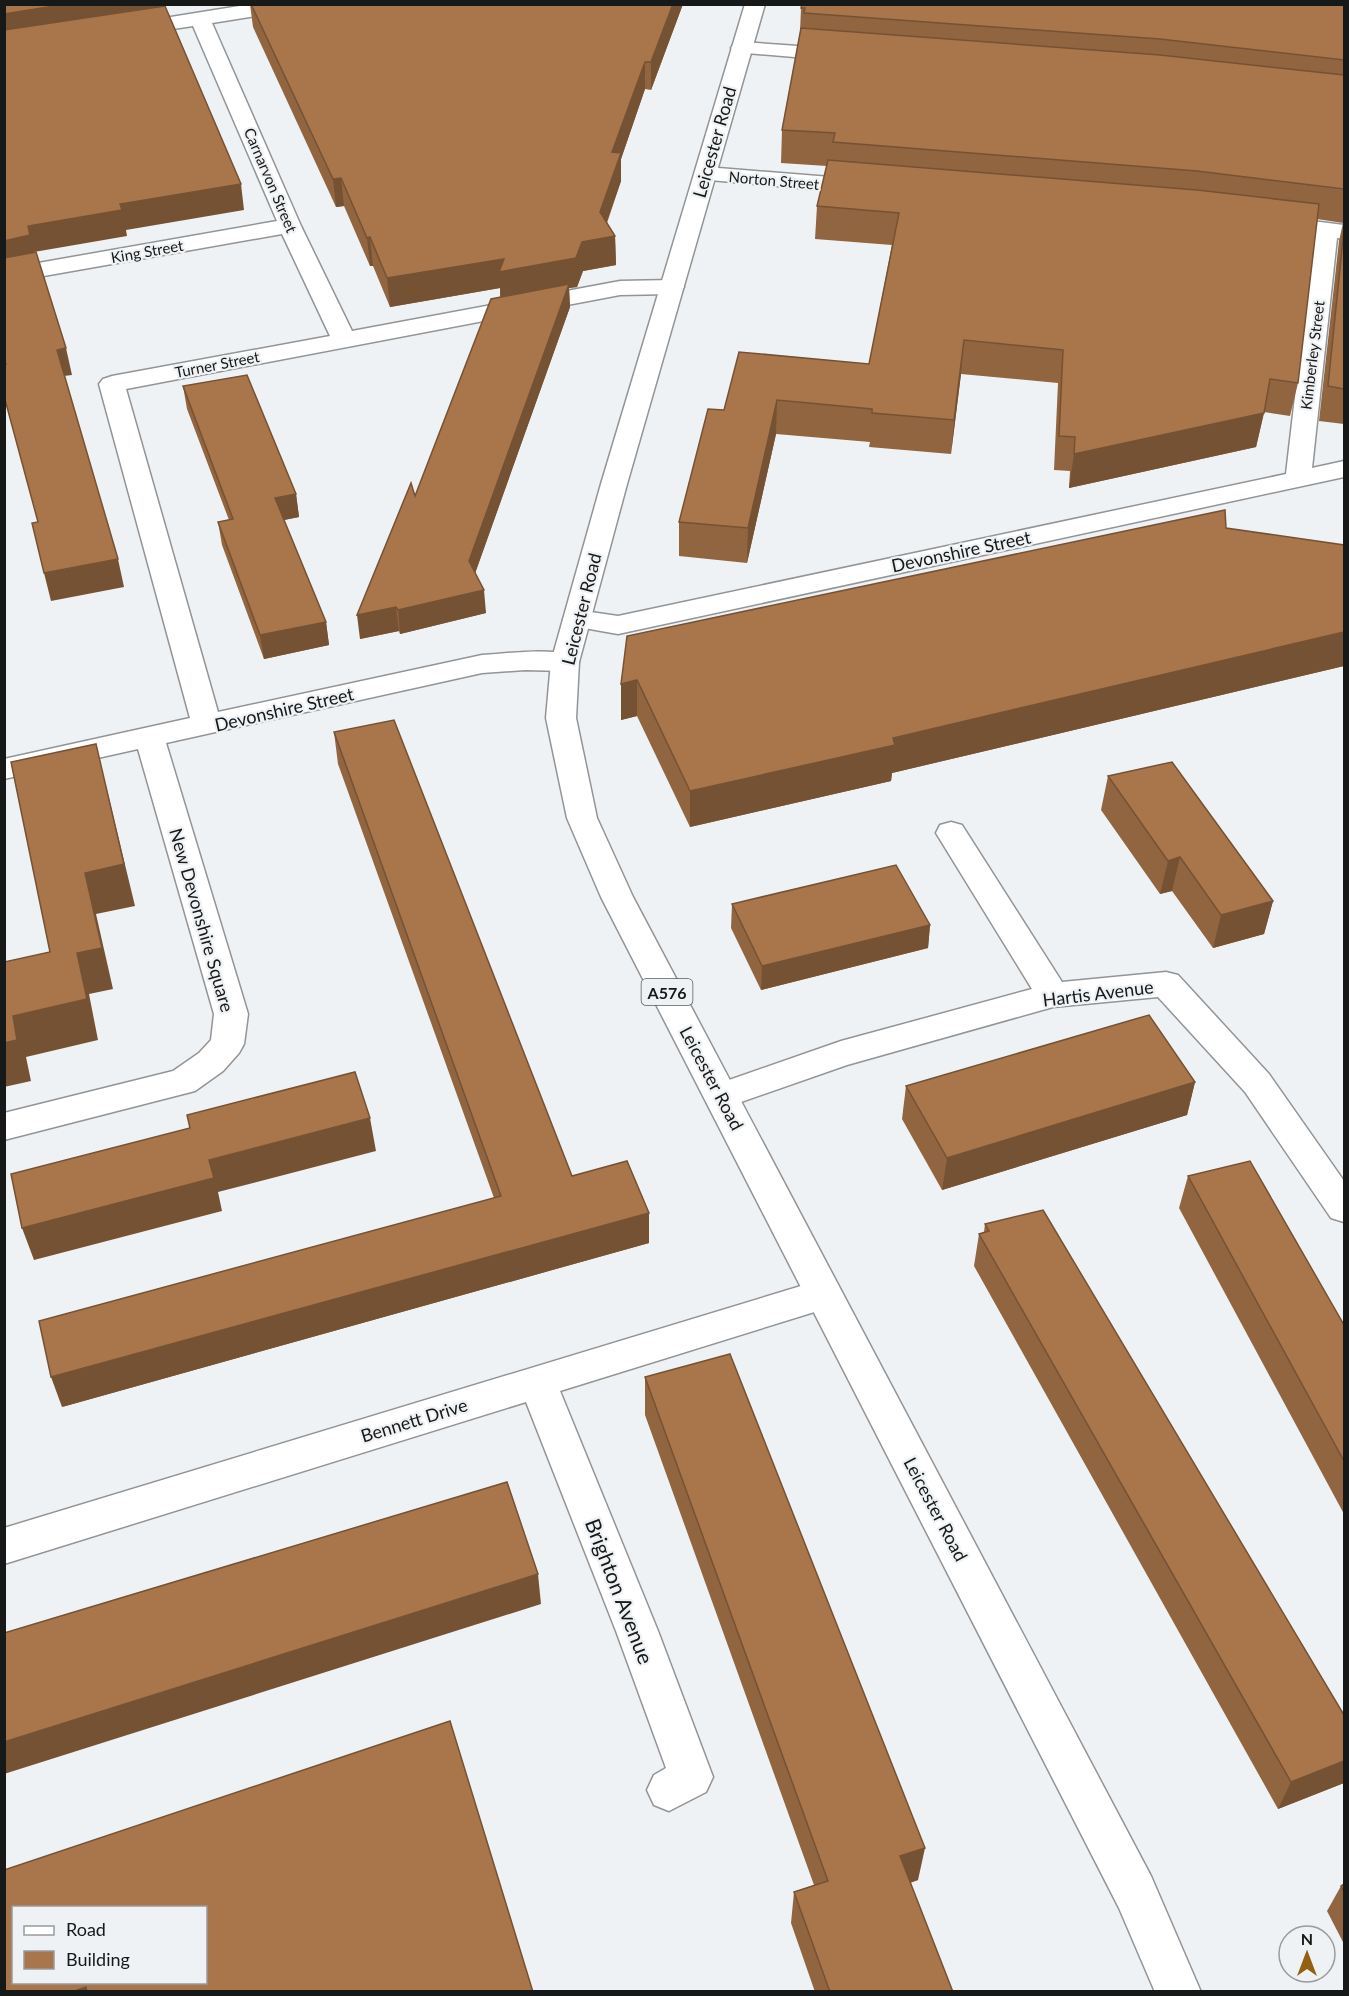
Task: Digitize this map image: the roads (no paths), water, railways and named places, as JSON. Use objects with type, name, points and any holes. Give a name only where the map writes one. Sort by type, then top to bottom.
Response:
[{"type":"street","points":[[108,32],[294,4]]},
{"type":"street","name":"Leicester Road","points":[[755,4],[565,662],[561,718],[582,818],[617,897],[1130,1881],[1178,1992]]},
{"type":"street","name":"Carnarvon Street","points":[[200,19],[290,226],[344,340]]},
{"type":"street","points":[[741,48],[859,57]]},
{"type":"street","name":"Norton Street","points":[[705,174],[895,189]]},
{"type":"street","points":[[1247,220],[1335,231]]},
{"type":"street","name":"King Street","points":[[4,276],[290,226]]},
{"type":"street","name":"Kimberley Street","points":[[1298,479],[1335,231]]},
{"type":"street","name":"Turner Street","points":[[207,726],[112,384],[620,288],[672,287]]},
{"type":"street","name":"Devonshire Street","points":[[577,620],[618,625],[1344,469]]},
{"type":"street","name":"Devonshire Street","points":[[4,769],[482,664],[525,661],[565,662]]},
{"type":"street","name":"New Devonshire Square","points":[[4,1127],[183,1082],[211,1062],[227,1044],[231,1014],[150,738]]},
{"type":"street","points":[[951,833],[1053,995]]},
{"type":"street","name":"Hartis Avenue","points":[[721,1096],[841,1054],[1053,995],[1166,984],[1257,1083],[1344,1208]]},
{"type":"street","name":"Bennett Drive","points":[[4,1546],[824,1294]]},
{"type":"street","name":"Brighton Avenue","points":[[537,1382],[637,1631],[691,1777],[669,1790]]},
{"type":"street","points":[[1143,1912],[1153,1992]]}]
